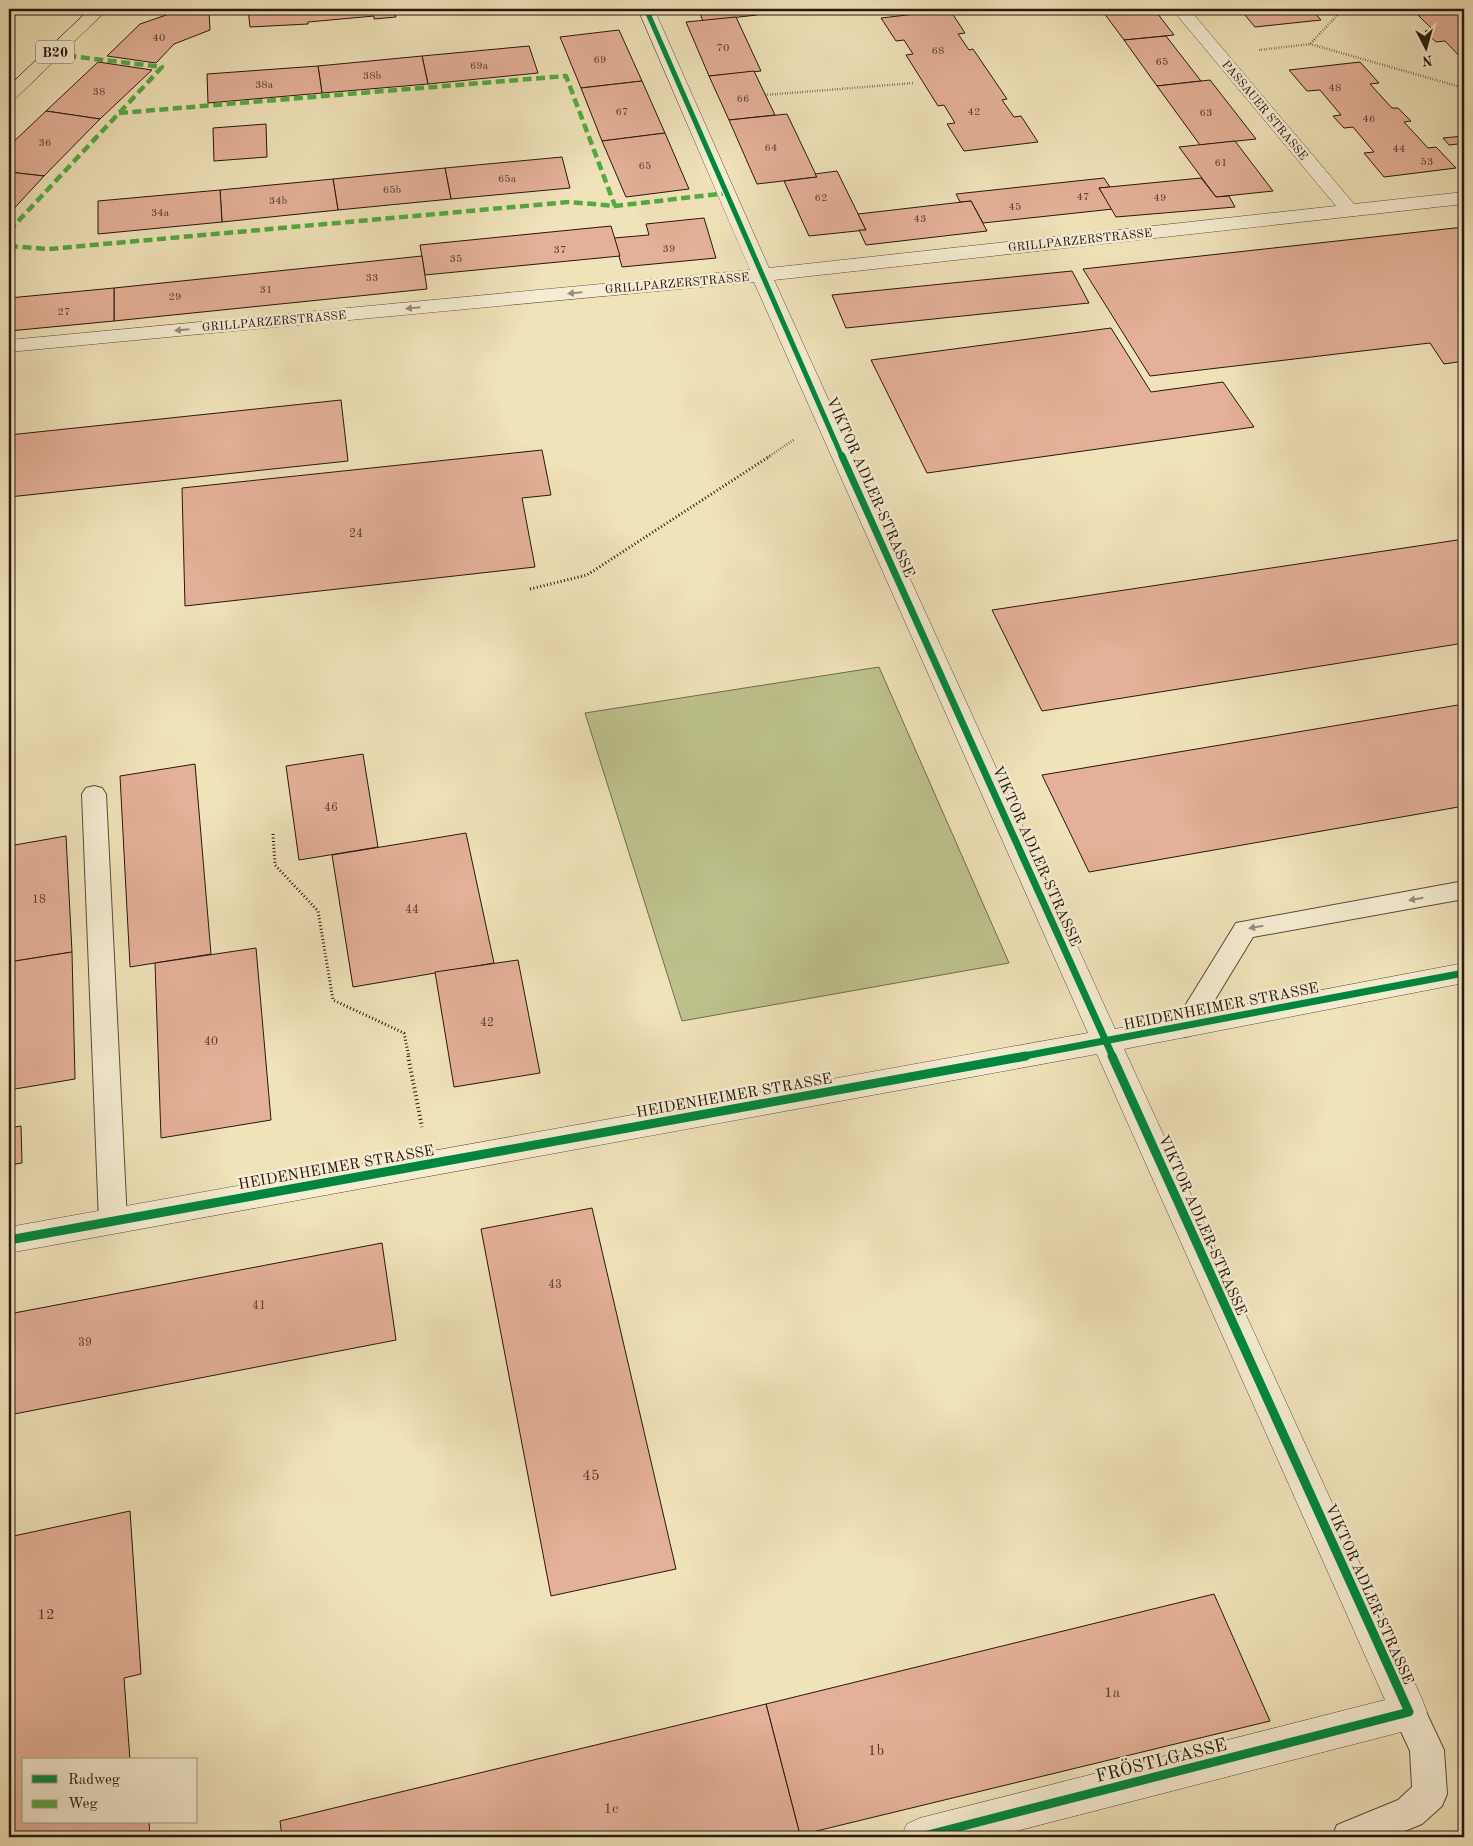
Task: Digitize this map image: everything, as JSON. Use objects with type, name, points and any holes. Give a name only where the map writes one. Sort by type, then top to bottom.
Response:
[{"type":"main road","name":"B20","points":[[9,95],[100,9]]},
{"type":"street","name":"VIKTOR ADLER-STRASSE","points":[[646,9],[826,419],[1409,1712]]},
{"type":"street","name":"PASSAUER STRASSE","points":[[1180,9],[1349,210]]},
{"type":"street","name":"GRILLPARZERSTRASSE","points":[[9,346],[763,275],[1464,198]]},
{"type":"street","name":"HEIDENHEIMER STRASSE","points":[[9,1240],[1185,1027],[1464,973]]},
{"type":"street","name":"FRÖSTLGASSE","points":[[920,1837],[1409,1712]]},
{"type":"lane","points":[[94,794],[113,1221]]},
{"type":"lane","points":[[1185,1027],[1245,929],[1464,890]]},
{"type":"lane","points":[[1349,1837],[1410,1812],[1430,1794],[1427,1750],[1409,1712]]},
{"type":"path","points":[[1310,44],[1343,9]]},
{"type":"path","points":[[1220,56],[1310,44],[1464,88]]},
{"type":"path","points":[[765,96],[914,83]]},
{"type":"path","points":[[530,589],[587,575],[826,419]]},
{"type":"path","points":[[274,834],[275,865],[318,911],[333,1000],[404,1033],[429,1164]]},
{"type":"green space","points":[[879,667],[1009,963],[682,1021],[585,713]]},
{"type":"building","points":[[248,9],[462,9],[395,14],[396,17],[374,19],[374,16],[308,22],[308,24],[250,27]]},
{"type":"building","points":[[462,9],[482,9],[482,10],[462,11]]},
{"type":"building","points":[[698,9],[754,9],[757,15],[703,21]]},
{"type":"building","points":[[1101,9],[1154,9],[1174,35],[1124,40]]},
{"type":"building","points":[[1240,9],[1311,9],[1321,20],[1255,27]]},
{"type":"building","points":[[1412,9],[1464,9],[1464,61],[1445,41],[1436,42],[1425,31],[1433,30]]},
{"type":"building","points":[[209,10],[210,30],[174,44],[156,63],[107,56],[140,24],[172,13]]},
{"type":"building","points":[[950,10],[965,33],[958,34],[969,50],[973,49],[1007,99],[1002,100],[1014,117],[1021,116],[1038,142],[964,151],[947,124],[955,123],[944,105],[938,106],[906,55],[913,54],[904,40],[896,41],[881,18]]},
{"type":"building","points":[[736,17],[761,71],[709,76],[686,22]]},
{"type":"building","points":[[619,30],[642,81],[581,88],[560,37]]},
{"type":"building","points":[[1166,36],[1201,81],[1157,86],[1124,40]]},
{"type":"building","points":[[529,46],[538,73],[428,84],[422,56]]},
{"type":"building","points":[[422,56],[428,84],[322,93],[318,66]]},
{"type":"building","points":[[98,62],[152,70],[100,119],[46,111]]},
{"type":"building","points":[[1360,62],[1379,83],[1370,84],[1392,108],[1398,108],[1411,121],[1404,122],[1428,148],[1436,147],[1456,168],[1384,177],[1364,153],[1374,152],[1353,127],[1344,128],[1333,116],[1341,115],[1320,90],[1307,91],[1289,70]]},
{"type":"building","points":[[318,66],[322,93],[208,103],[207,74]]},
{"type":"building","points":[[754,71],[775,115],[729,120],[709,76]]},
{"type":"building","points":[[1210,80],[1256,139],[1200,145],[1157,86]]},
{"type":"building","points":[[642,81],[665,133],[602,141],[581,88]]},
{"type":"building","points":[[46,111],[100,119],[44,176],[9,172],[9,146]]},
{"type":"building","points":[[787,114],[817,177],[757,184],[729,120]]},
{"type":"building","points":[[266,124],[267,157],[214,161],[213,128]]},
{"type":"building","points":[[665,133],[689,189],[626,197],[602,141]]},
{"type":"building","points":[[1464,136],[1464,151],[1458,144],[1449,145],[1443,138]]},
{"type":"building","points":[[1235,141],[1273,191],[1216,197],[1179,147]]},
{"type":"building","points":[[562,157],[570,188],[451,199],[445,168]]},
{"type":"building","points":[[445,168],[451,199],[338,210],[333,179]]},
{"type":"building","points":[[837,171],[866,230],[809,236],[784,181],[817,177],[815,174]]},
{"type":"building","points":[[9,172],[44,176],[9,214]]},
{"type":"building","points":[[1104,178],[1110,187],[1099,188],[1113,209],[983,223],[971,201],[960,202],[956,194]]},
{"type":"building","points":[[1201,178],[1216,197],[1229,196],[1235,207],[1116,217],[1099,188]]},
{"type":"building","points":[[333,179],[338,210],[222,222],[220,190]]},
{"type":"building","points":[[220,190],[222,222],[98,234],[98,201]]},
{"type":"building","points":[[971,201],[987,231],[866,245],[859,230],[866,230],[858,214]]},
{"type":"building","points":[[704,218],[716,258],[622,267],[614,238],[649,235],[646,224]]},
{"type":"building","points":[[611,226],[620,256],[425,275],[420,245]]},
{"type":"building","points":[[1464,227],[1464,361],[1444,364],[1430,343],[1150,376],[1083,269]]},
{"type":"building","points":[[422,256],[427,289],[114,321],[114,288]]},
{"type":"building","points":[[1072,271],[1089,303],[846,328],[832,295]]},
{"type":"building","points":[[114,288],[114,321],[9,331],[9,298]]},
{"type":"building","points":[[1111,328],[1151,392],[1223,382],[1254,427],[927,473],[871,360]]},
{"type":"building","points":[[341,400],[348,461],[9,497],[9,435]]},
{"type":"building","points":[[542,450],[551,495],[522,498],[535,567],[185,606],[182,488]]},
{"type":"building","points":[[1464,539],[1464,643],[1042,711],[992,610]]},
{"type":"building","points":[[1464,704],[1464,806],[1089,872],[1042,775]]},
{"type":"building","points":[[363,754],[378,847],[299,860],[286,766]]},
{"type":"building","points":[[195,764],[211,954],[130,967],[120,776]]},
{"type":"building","points":[[466,833],[494,963],[353,987],[332,855]]},
{"type":"building","points":[[66,836],[72,952],[9,962],[9,846]]},
{"type":"building","points":[[256,948],[271,1120],[161,1138],[155,963]]},
{"type":"building","points":[[72,952],[75,1079],[9,1090],[9,962]]},
{"type":"building","points":[[518,960],[540,1073],[454,1087],[435,972]]},
{"type":"building","points":[[21,1126],[22,1163],[9,1165],[9,1128]]},
{"type":"building","points":[[592,1208],[676,1569],[551,1596],[481,1229]]},
{"type":"building","points":[[382,1243],[396,1340],[9,1415],[9,1314]]},
{"type":"building","points":[[130,1511],[141,1674],[124,1678],[130,1758],[22,1758],[22,1824],[149,1824],[150,1837],[9,1837],[9,1537]]},
{"type":"building","points":[[1214,1594],[1270,1721],[800,1835],[766,1704]]},
{"type":"building","points":[[766,1704],[800,1835],[791,1837],[282,1837],[280,1821]]},
{"type":"marked path","points":[[9,231],[162,67],[53,54]]},
{"type":"marked path","points":[[119,113],[566,76],[615,206]]},
{"type":"marked path","points":[[9,246],[49,249],[569,202],[615,206],[727,193]]},
{"type":"cycle path","points":[[646,9],[775,306],[897,579],[1409,1712],[920,1837]]},
{"type":"cycle path","points":[[9,1240],[1185,1027],[1464,973]]}]
